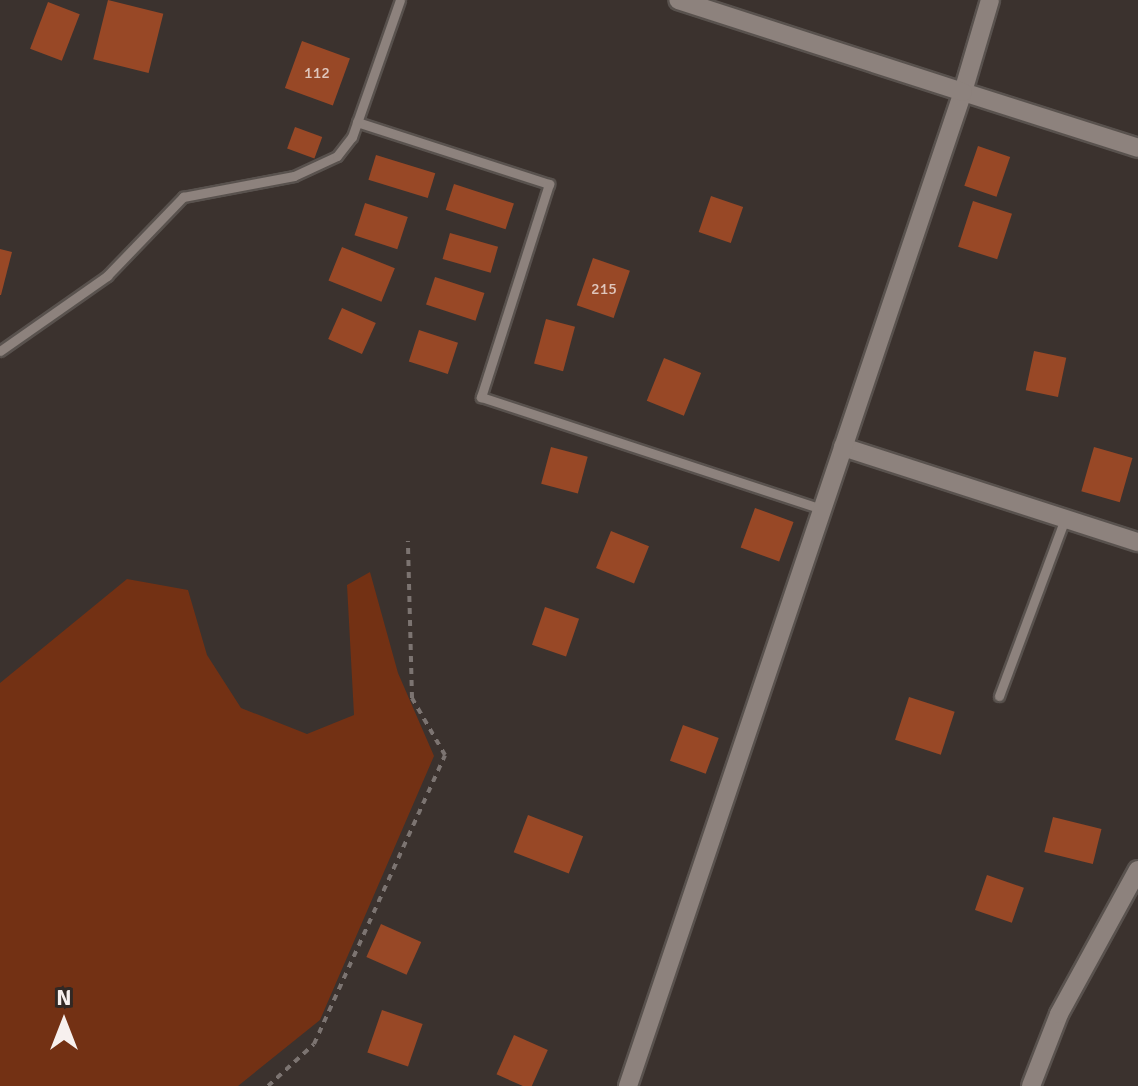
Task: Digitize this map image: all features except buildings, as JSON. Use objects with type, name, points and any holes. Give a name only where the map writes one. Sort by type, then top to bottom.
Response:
[{"type":"street","points":[[678,0],[1138,148]]},
{"type":"street","points":[[628,1086],[963,92],[990,0]]},
{"type":"street","points":[[843,447],[1138,542]]},
{"type":"street","points":[[1031,1086],[1101,931],[1134,896],[1138,870]]},
{"type":"lane","points":[[0,351],[107,276],[183,197],[319,167],[337,156],[357,122],[400,0]]},
{"type":"lane","points":[[357,122],[549,184],[481,397],[822,509]]},
{"type":"lane","points":[[999,696],[1065,519]]},
{"type":"path","points":[[268,1086],[314,1044],[445,755],[412,698],[408,541]]},
{"type":"shaded area","points":[[370,572],[398,673],[434,756],[320,1020],[238,1086],[0,1086],[0,683],[127,579],[188,590],[207,655],[241,708],[307,734],[354,715],[347,585]]}]
